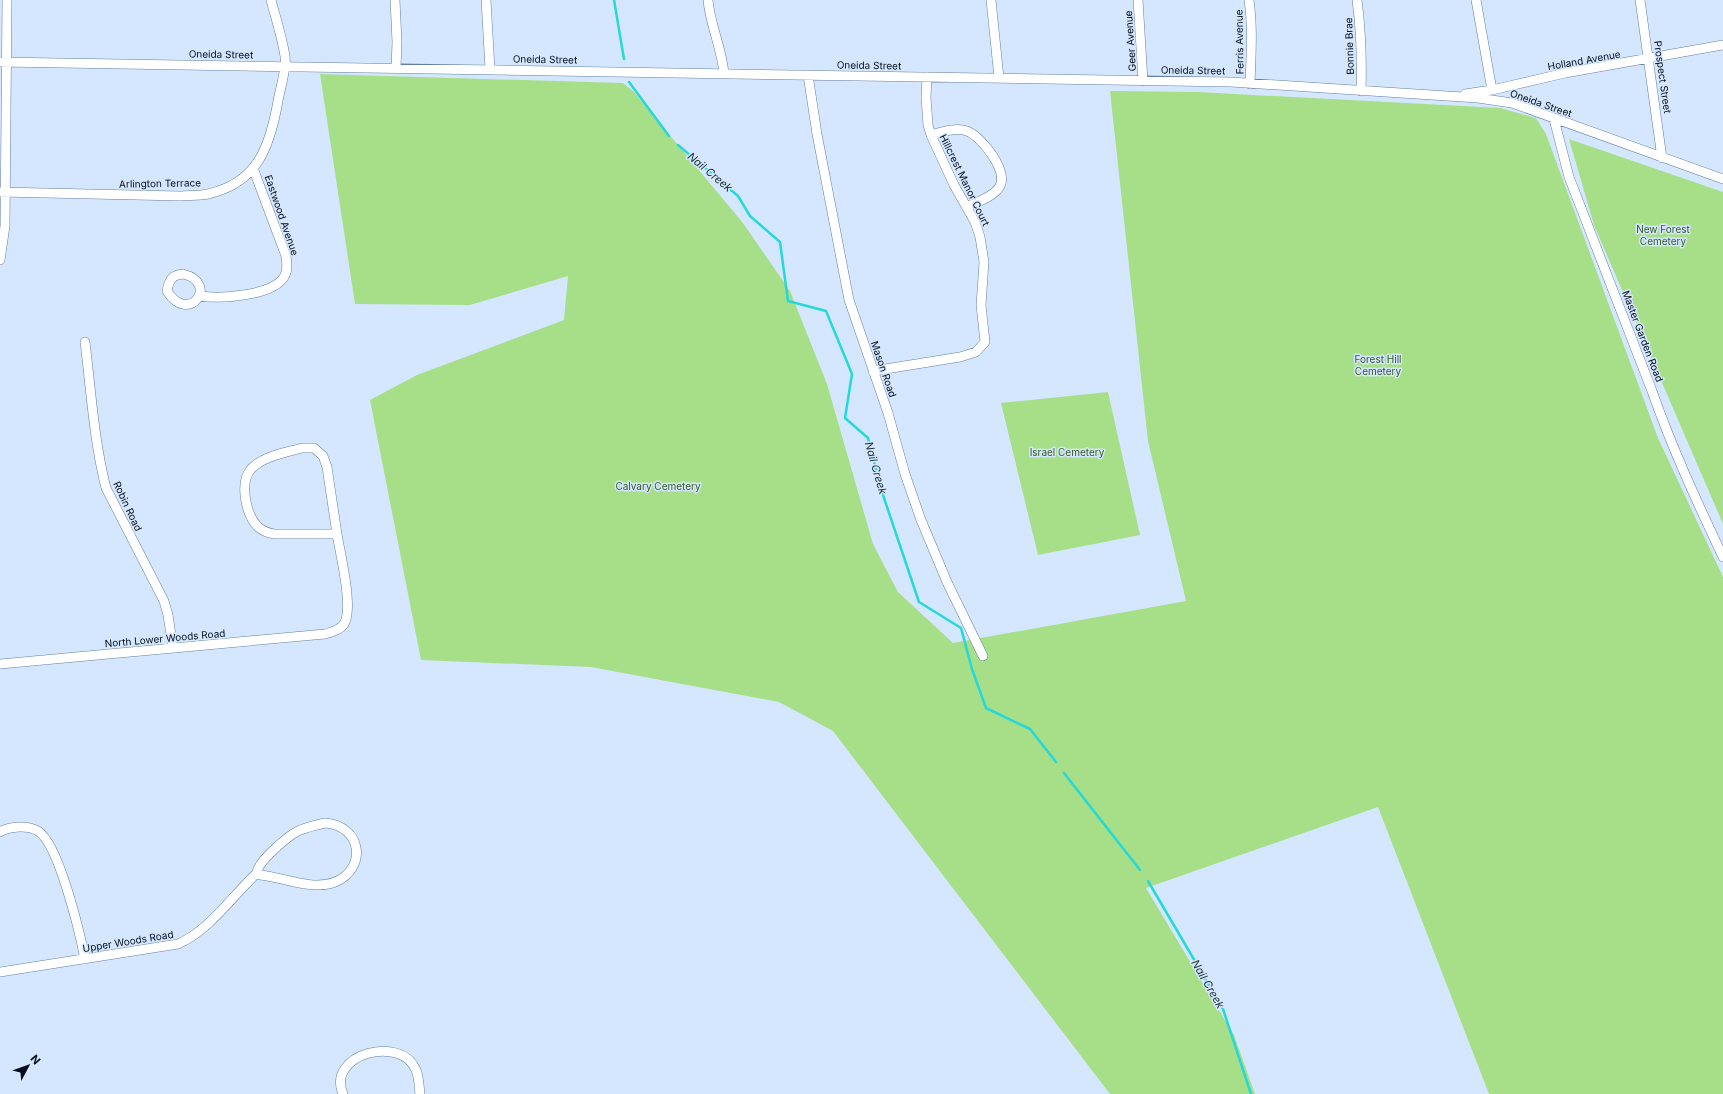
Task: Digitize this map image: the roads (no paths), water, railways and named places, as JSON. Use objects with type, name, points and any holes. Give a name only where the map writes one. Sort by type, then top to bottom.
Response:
[{"type":"street","points":[[0,260],[5,226],[2,193],[3,62],[7,0]]},
{"type":"street","points":[[271,0],[285,58],[284,66]]},
{"type":"street","points":[[395,0],[398,42],[396,68]]},
{"type":"street","points":[[486,0],[490,69]]},
{"type":"street","points":[[708,0],[723,62],[724,74]]},
{"type":"street","points":[[991,0],[999,78]]},
{"type":"street","name":"Geer Avenue","points":[[1138,0],[1143,81]]},
{"type":"street","name":"Ferris Avenue","points":[[1249,0],[1252,17],[1250,84]]},
{"type":"street","name":"Bonnie Brae","points":[[1357,0],[1360,18],[1362,65],[1361,91]]},
{"type":"street","points":[[1476,0],[1492,90]]},
{"type":"street","name":"Prospect Street","points":[[1640,0],[1662,158]]},
{"type":"street","name":"Holland Avenue","points":[[1448,97],[1492,90],[1565,73],[1723,45]]},
{"type":"street","name":"Oneida Street","points":[[3,62],[1143,81],[1250,84],[1478,98],[1512,103],[1723,179]]},
{"type":"street","name":"Arlington Terrace","points":[[2,193],[180,196],[206,194],[222,190],[248,174],[267,146],[273,129],[284,66]]},
{"type":"street","name":"Mason Road","points":[[808,75],[849,300],[888,412],[905,474],[921,520],[947,582],[983,656]]},
{"type":"street","name":"Hillcrest Manor Court","points":[[873,371],[960,357],[976,352],[985,342],[981,305],[984,262],[983,251],[978,230],[930,135],[926,97],[927,77]]},
{"type":"street","name":"Master Garden Road","points":[[1554,119],[1569,177],[1665,427],[1686,478],[1723,557]]},
{"type":"street","points":[[930,135],[954,130],[968,131],[989,151],[997,164],[1001,176],[1000,187],[993,194],[967,207]]},
{"type":"street","name":"Eastwood Avenue","points":[[200,296],[227,297],[255,292],[272,287],[283,279],[287,265],[286,256],[253,168]]},
{"type":"street","name":"Robin Road","points":[[85,342],[102,472],[106,488],[164,601],[174,648]]},
{"type":"street","points":[[302,448],[314,448],[318,450],[323,456],[327,467],[337,534],[274,534],[259,528],[250,513],[247,499],[245,484],[250,470],[259,463],[302,448]]},
{"type":"street","name":"North Lower Woods Road","points":[[0,664],[174,648],[331,632],[338,630],[344,625],[348,611],[346,586],[337,534]]},
{"type":"street","name":"Upper Woods Road","points":[[0,972],[165,947],[186,941],[206,925],[257,872],[259,866],[289,836],[312,826],[334,824],[342,828],[353,838],[357,845],[357,853],[352,868],[336,881],[327,884],[303,883],[260,875],[257,872]]},
{"type":"street","points":[[0,832],[19,827],[26,827],[39,832],[50,846],[58,863],[80,936],[85,959]]},
{"type":"street","points":[[343,1094],[341,1083],[342,1074],[352,1060],[375,1052],[387,1051],[402,1054],[416,1069],[420,1094]]},
{"type":"waterway","name":"Nail Creek","points":[[614,0],[624,59]]},
{"type":"waterway","name":"Nail Creek","points":[[629,82],[669,136]]},
{"type":"waterway","name":"Nail Creek","points":[[678,145],[738,196],[750,216],[780,242],[788,301],[826,311],[852,374],[845,418],[868,438],[881,489],[919,602],[961,628],[972,669],[986,708],[1030,729],[1056,762]]},
{"type":"waterway","name":"Nail Creek","points":[[1064,773],[1140,870]]},
{"type":"waterway","name":"Nail Creek","points":[[1148,881],[1223,1009],[1251,1094]]},
{"type":"park label","name":"New Forest Cemetery","points":[[1663,234]]},
{"type":"park label","name":"Forest Hill Cemetery","points":[[1378,364]]},
{"type":"park label","name":"Israel Cemetery","points":[[1067,452]]},
{"type":"park label","name":"Calvary Cemetery","points":[[658,486]]}]
